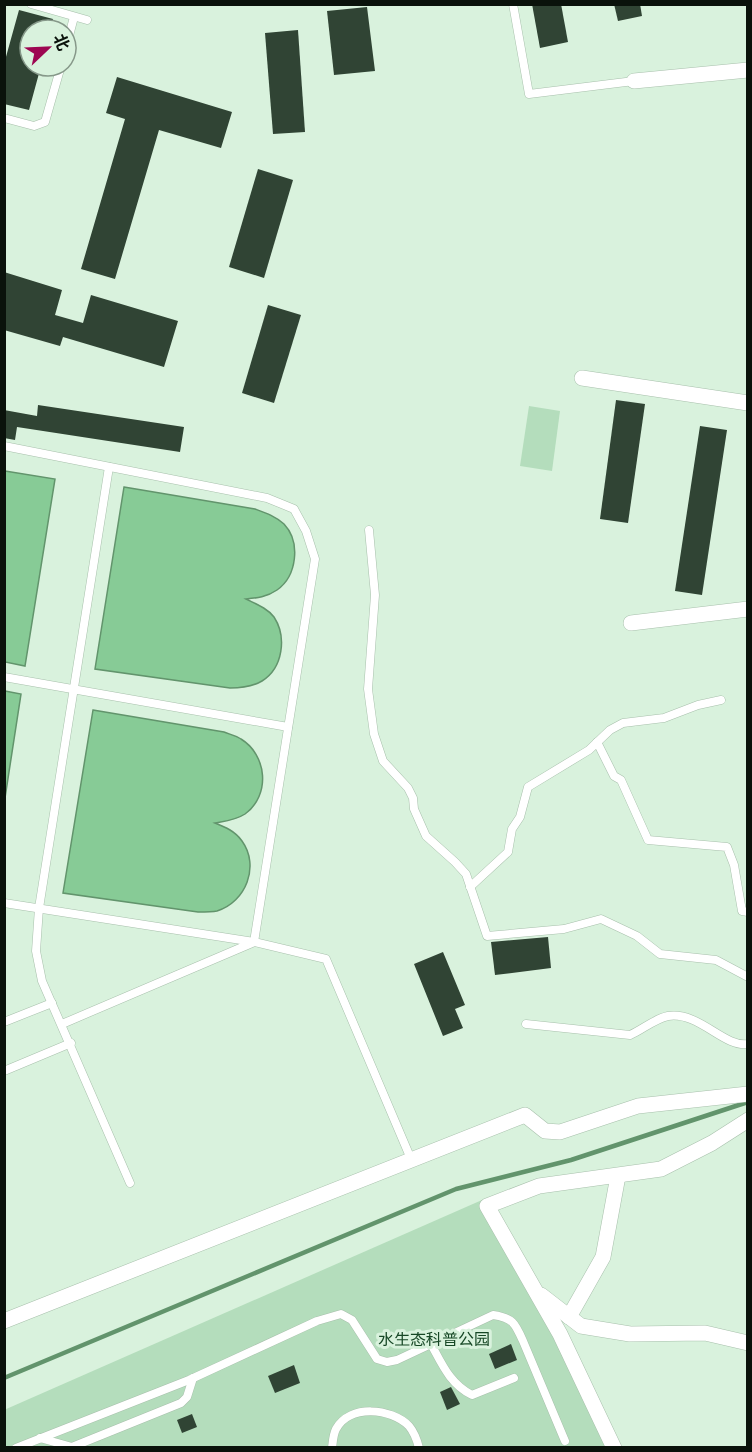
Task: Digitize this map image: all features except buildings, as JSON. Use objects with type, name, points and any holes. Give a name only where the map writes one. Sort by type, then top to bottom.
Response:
[{"type":"street","points":[[634,81],[747,70]]},
{"type":"street","points":[[582,378],[747,403]]},
{"type":"street","points":[[631,623],[747,609]]},
{"type":"street","points":[[4,1321],[525,1114],[545,1131],[560,1132],[638,1107],[747,1094]]},
{"type":"street","points":[[614,1448],[560,1334],[487,1206],[539,1186],[661,1169],[712,1143],[747,1120]]},
{"type":"street","points":[[569,1317],[603,1257],[618,1176]]},
{"type":"street","points":[[534,1290],[581,1326],[620,1332],[705,1333],[747,1342]]},
{"type":"lane","points":[[31,4],[87,20]]},
{"type":"lane","points":[[513,4],[529,94],[634,81]]},
{"type":"lane","points":[[4,118],[34,126],[45,122],[58,78]]},
{"type":"lane","points":[[4,446],[267,498],[294,509],[306,531],[315,559],[254,942]]},
{"type":"lane","points":[[109,466],[39,908],[36,951],[42,981],[71,1043],[130,1183]]},
{"type":"lane","points":[[369,530],[375,595],[369,689],[374,734],[383,761],[408,788],[426,837],[466,874],[487,936],[564,929],[602,919],[637,936],[660,954],[716,960],[747,977]]},
{"type":"lane","points":[[4,677],[288,728]]},
{"type":"lane","points":[[470,887],[508,852],[512,829],[520,817],[528,787],[589,750],[610,730],[623,723],[664,718],[698,705],[722,700]]},
{"type":"lane","points":[[597,742],[614,776],[621,780],[648,840],[727,847],[734,865],[742,910],[747,912]]},
{"type":"lane","points":[[4,903],[254,942],[326,958],[411,1159]]},
{"type":"lane","points":[[62,1024],[254,942]]},
{"type":"lane","points":[[4,1022],[52,1003]]},
{"type":"lane","points":[[526,1024],[630,1035],[656,1020],[669,1016],[684,1017],[703,1024],[732,1041],[747,1044]]},
{"type":"lane","points":[[4,1071],[71,1043]]},
{"type":"lane","points":[[16,1448],[193,1378],[317,1320],[341,1314],[352,1320],[377,1359],[387,1362],[397,1360],[493,1315],[508,1317],[524,1341],[565,1441]]},
{"type":"lane","points":[[431,1344],[449,1377],[462,1390],[472,1395],[514,1378]]},
{"type":"lane","points":[[40,1438],[72,1446],[181,1403],[187,1397],[193,1378]]},
{"type":"lane","points":[[332,1448],[335,1430],[340,1424],[358,1414],[374,1411],[389,1414],[409,1426],[419,1448]]},
{"type":"green space","points":[[529,406],[560,411],[552,471],[520,466]]},
{"type":"green space","name":"水生态科普公园","points":[[482,1200],[557,1336],[611,1447],[5,1447],[4,1410]]},
{"type":"shaded area","points":[[5,471],[55,479],[25,666],[5,662]]},
{"type":"shaded area","points":[[124,487],[255,509],[277,519],[289,531],[295,549],[292,568],[284,584],[262,597],[246,599],[261,606],[274,617],[281,634],[281,652],[275,668],[262,681],[246,687],[230,688],[95,669]]},
{"type":"shaded area","points":[[4,691],[21,694],[5,798]]},
{"type":"shaded area","points":[[93,710],[224,732],[241,739],[250,746],[261,765],[262,786],[259,797],[245,814],[238,818],[215,823],[230,830],[242,841],[250,861],[247,882],[236,900],[217,911],[198,912],[63,893]]},
{"type":"waterway","points":[[4,1378],[456,1189],[571,1160],[748,1102]]}]
